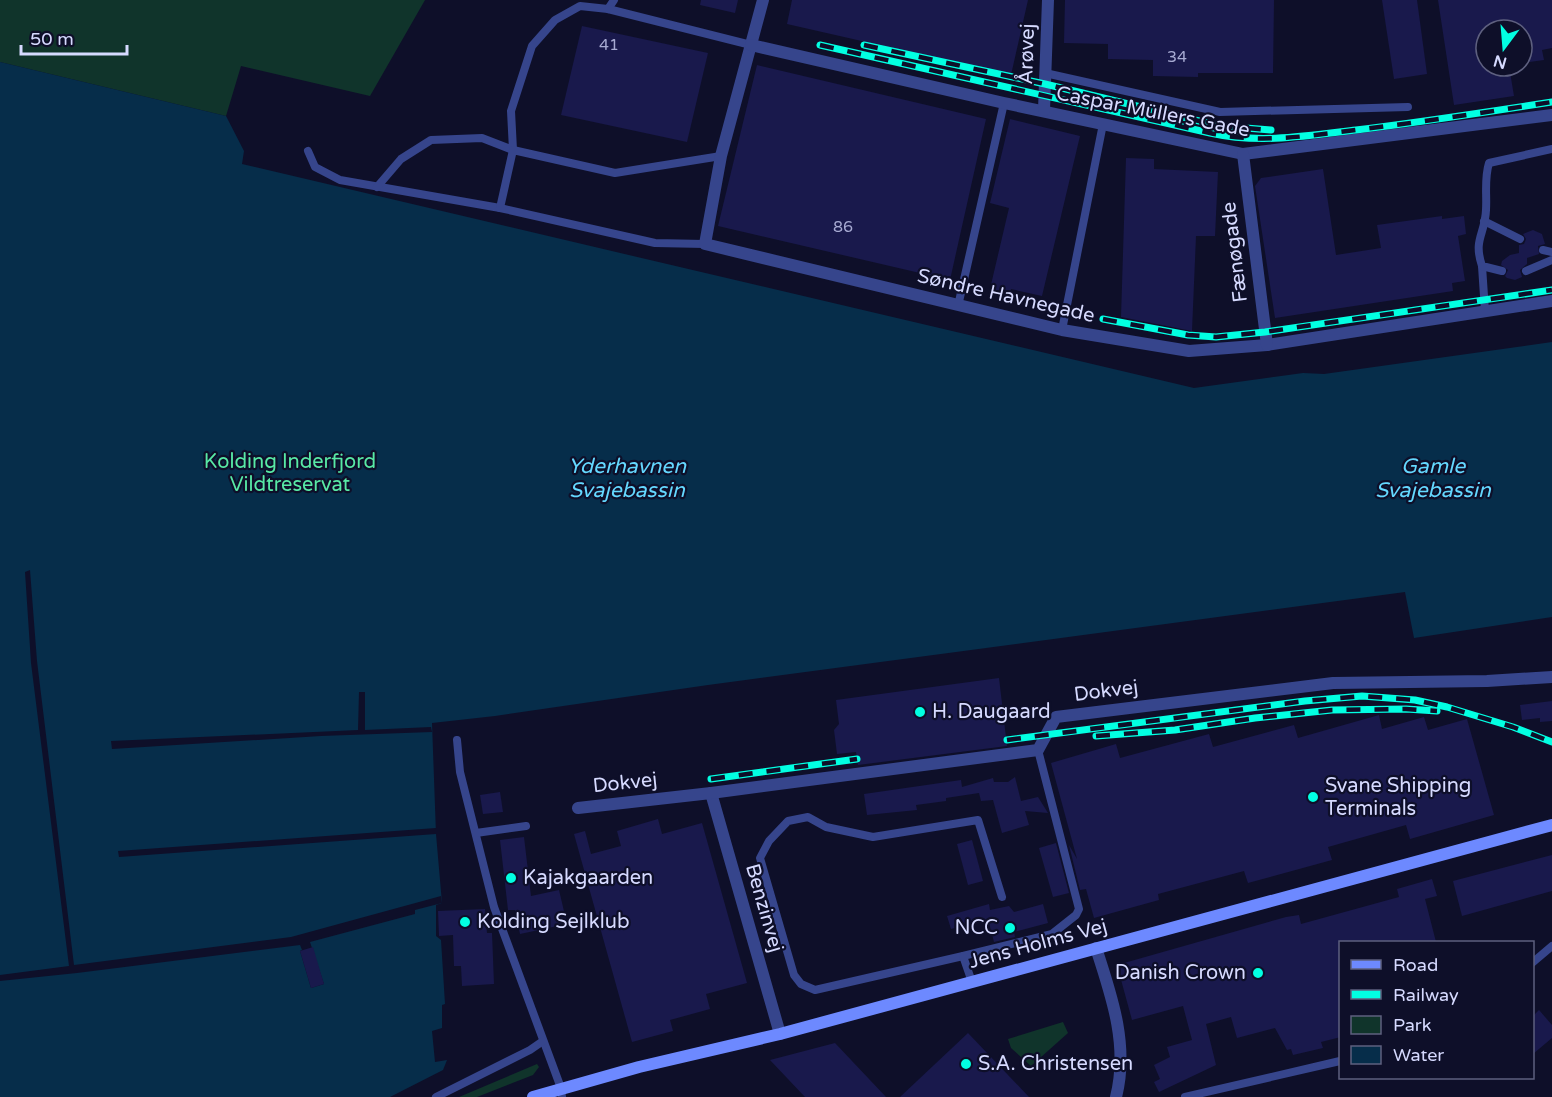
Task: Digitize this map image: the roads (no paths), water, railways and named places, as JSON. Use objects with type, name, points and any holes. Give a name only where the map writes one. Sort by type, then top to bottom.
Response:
[{"type":"main road","name":"Jens Holms Vej","points":[[533,1097],[562,1093],[639,1067],[780,1034],[1552,825]]},
{"type":"street","points":[[705,244],[721,156],[763,0]]},
{"type":"street","name":"Årøvej","points":[[1044,110],[1048,0]]},
{"type":"street","name":"Caspar Müllers Gade","points":[[751,45],[1004,103],[1243,154],[1552,114]]},
{"type":"street","name":"Fænøgade","points":[[1243,154],[1268,345]]},
{"type":"street","name":"Søndre Havnegade","points":[[705,244],[1062,330],[1189,351],[1268,345],[1552,301]]},
{"type":"street","name":"Dokvej","points":[[578,808],[1038,750],[1056,717],[1333,682],[1487,681],[1552,677]]},
{"type":"street","name":"Benzinvej","points":[[711,793],[780,1034]]},
{"type":"street","points":[[1096,948],[1114,1008],[1121,1042],[1121,1070],[1117,1097]]},
{"type":"lane","points":[[608,9],[614,0]]},
{"type":"lane","points":[[500,208],[513,150],[511,111],[532,46],[555,20],[580,6],[608,9],[751,45]]},
{"type":"lane","points":[[1046,73],[1220,112],[1408,107]]},
{"type":"lane","points":[[958,306],[1004,103]]},
{"type":"lane","points":[[1062,330],[1103,124]]},
{"type":"lane","points":[[377,187],[401,159],[430,140],[482,138],[513,150],[615,173],[721,156]]},
{"type":"lane","points":[[1485,311],[1482,266],[1477,250],[1486,212],[1485,177],[1489,163],[1552,149]]},
{"type":"lane","points":[[308,152],[315,167],[340,180],[500,208],[655,243],[705,244]]},
{"type":"lane","points":[[1484,221],[1520,239]]},
{"type":"lane","points":[[1543,250],[1552,252]]},
{"type":"lane","points":[[1526,271],[1552,260]]},
{"type":"lane","points":[[1482,266],[1502,272]]},
{"type":"lane","points":[[457,740],[460,772],[494,907],[562,1093]]},
{"type":"lane","points":[[1002,897],[978,820],[873,837],[826,827],[808,817],[788,821],[769,842],[760,858],[794,975],[801,984],[815,990],[1053,934],[1076,915],[1079,909],[1038,750]]},
{"type":"lane","points":[[476,833],[526,826]]},
{"type":"lane","points":[[1534,962],[1552,946]]},
{"type":"lane","points":[[963,956],[972,982]]},
{"type":"lane","points":[[436,1097],[530,1050],[543,1041]]},
{"type":"lane","points":[[1185,1097],[1339,1061]]},
{"type":"water","name":"Kolding Inderfjord Vildtreservat","points":[[0,62],[226,116],[244,151],[242,164],[1194,388],[1303,373],[1324,374],[1552,342],[1552,617],[1414,638],[1405,592],[432,723],[436,834],[442,903],[436,905],[436,936],[441,940],[445,1004],[442,1005],[442,1028],[432,1031],[435,1062],[447,1060],[443,1070],[390,1097],[0,1097]]},
{"type":"railway","points":[[820,45],[1210,133],[1247,138],[1319,135],[1552,102]]},
{"type":"railway","points":[[864,45],[1045,84],[1220,126],[1271,130]]},
{"type":"railway","points":[[1103,319],[1188,335],[1216,337],[1265,332],[1552,290]]},
{"type":"railway","points":[[1007,740],[1305,701],[1362,696],[1415,700],[1447,707],[1513,727],[1552,742]]},
{"type":"railway","points":[[1096,736],[1175,730],[1332,710],[1437,711]]},
{"type":"railway","points":[[711,779],[857,759]]},
{"type":"place","name":"H. Daugaard","points":[[920,712]]},
{"type":"place","name":"Svane Shipping Terminals","points":[[1313,797]]},
{"type":"place","name":"Kajakgaarden","points":[[511,878]]},
{"type":"place","name":"Kolding Sejlklub","points":[[465,922]]},
{"type":"place","name":"NCC","points":[[1010,928]]},
{"type":"place","name":"Danish Crown","points":[[1258,973]]},
{"type":"place","name":"S.A. Christensen","points":[[966,1064]]},
{"type":"water label","name":"Yderhavnen Svajebassin","points":[[627,478]]},
{"type":"water label","name":"Gamle Svajebassin","points":[[1433,478]]}]
